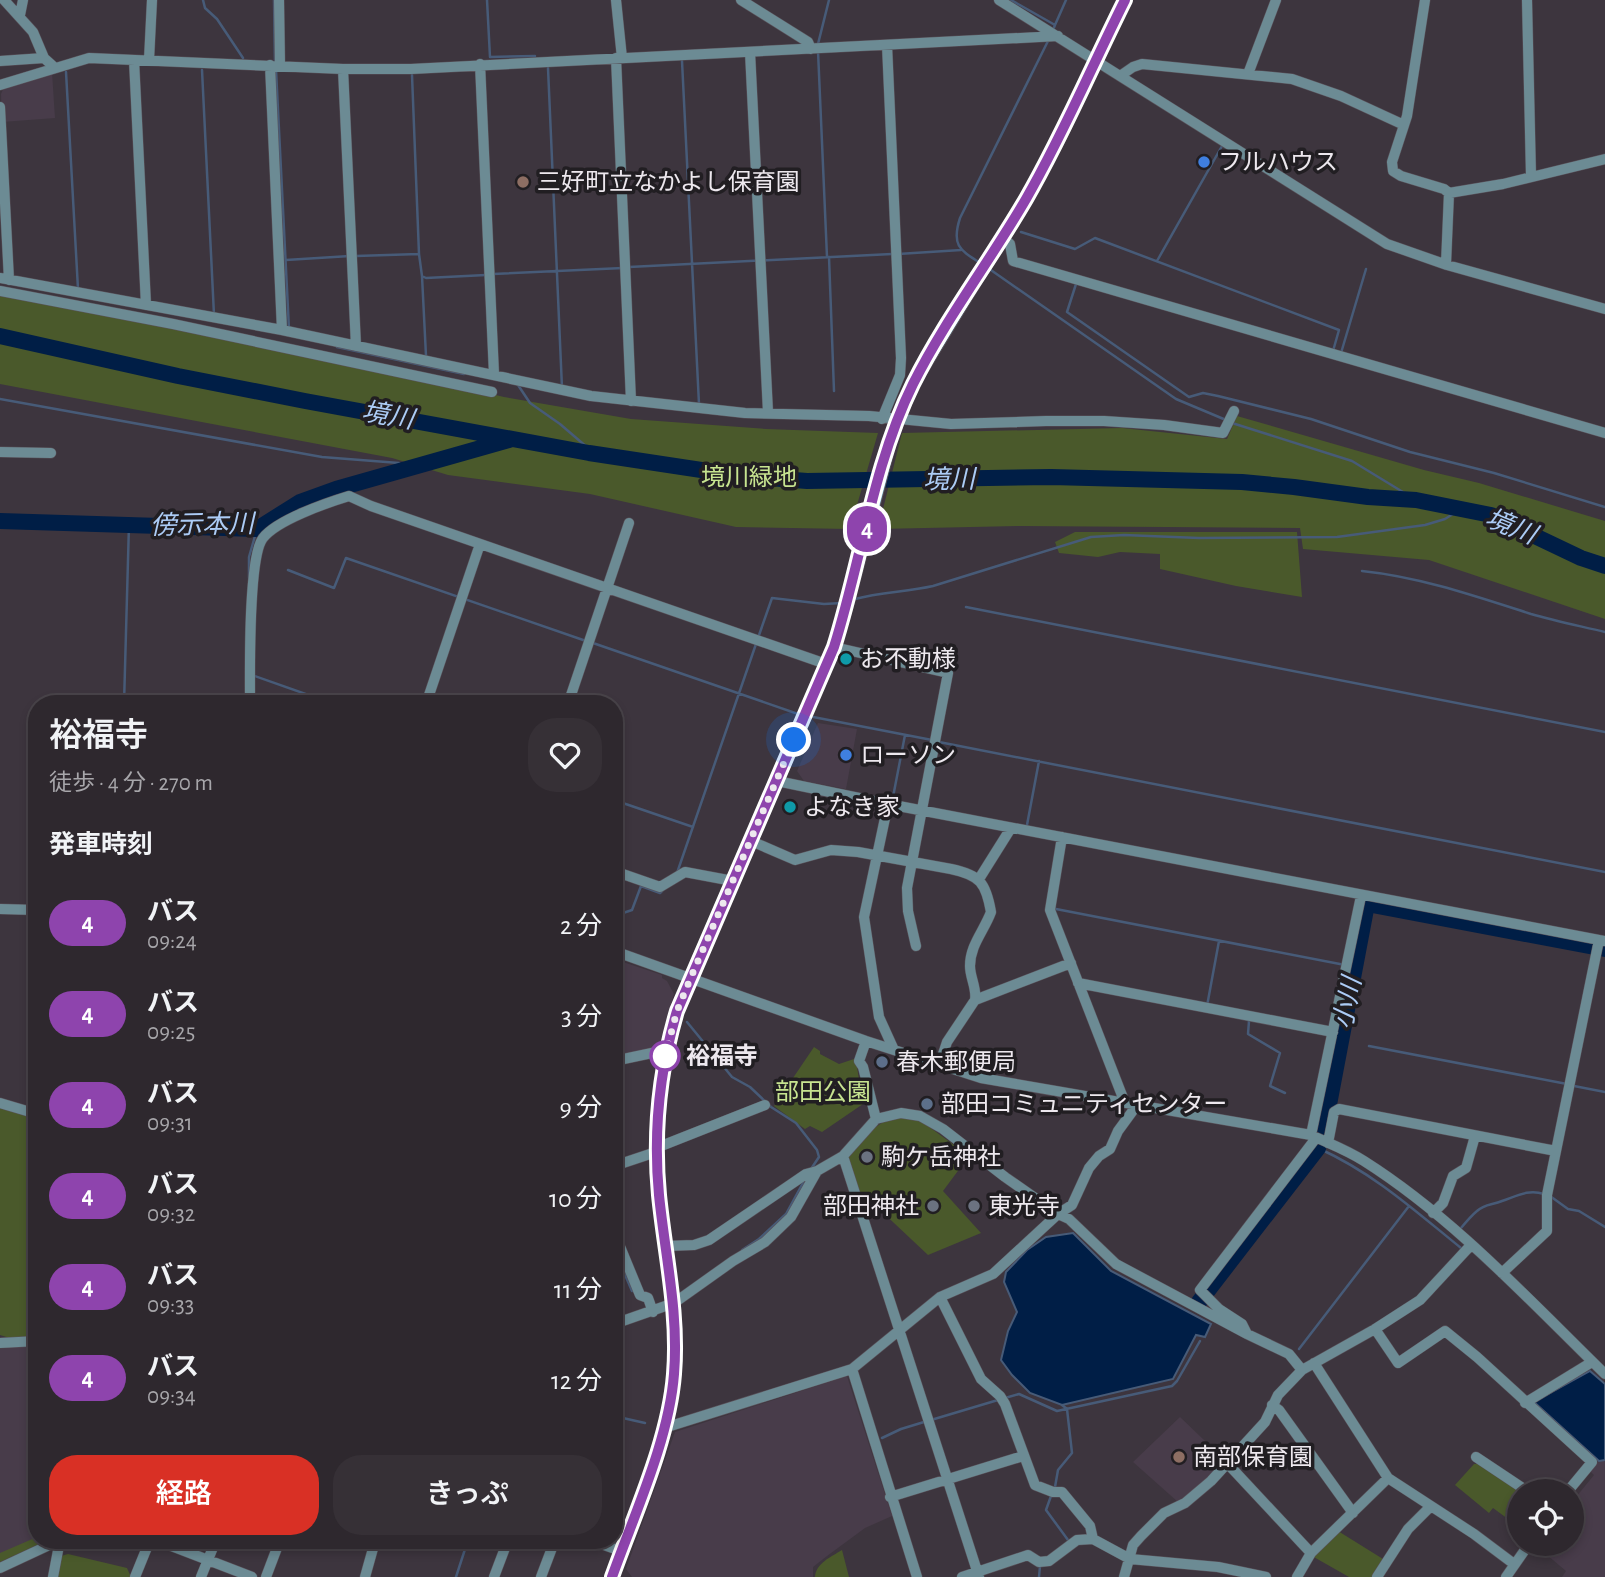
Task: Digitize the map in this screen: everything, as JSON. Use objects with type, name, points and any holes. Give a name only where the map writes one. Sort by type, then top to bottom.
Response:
[{"type":"main road","points":[[623,1545],[664,1428],[674,1375],[674,1303],[656,1150],[657,1113],[666,1049],[691,977],[834,647],[892,435],[913,384],[1061,135],[1125,0]]},
{"type":"main road","points":[[612,1577],[621,1551]]},
{"type":"street","points":[[4,0],[20,15],[37,39],[44,58],[54,67]]},
{"type":"street","points":[[20,15],[23,0]]},
{"type":"street","points":[[149,60],[152,0]]},
{"type":"street","points":[[279,0],[275,65],[282,330]]},
{"type":"street","points":[[616,0],[631,401]]},
{"type":"street","points":[[741,0],[808,43],[811,49]]},
{"type":"street","points":[[999,0],[1372,236],[1401,251],[1605,309]]},
{"type":"street","points":[[1248,74],[1276,0]]},
{"type":"street","points":[[1425,0],[1404,125],[1392,162],[1394,171],[1401,176],[1444,188],[1449,193],[1446,264]]},
{"type":"street","points":[[1527,0],[1531,176]]},
{"type":"street","points":[[0,85],[89,58],[343,69],[411,69],[1058,36]]},
{"type":"street","points":[[882,419],[900,374],[901,358],[887,45]]},
{"type":"street","points":[[750,52],[768,412]]},
{"type":"street","points":[[0,61],[44,58]]},
{"type":"street","points":[[134,60],[146,305]]},
{"type":"street","points":[[480,64],[494,374]]},
{"type":"street","points":[[1120,76],[1142,64],[1292,79],[1341,96],[1404,125]]},
{"type":"street","points":[[343,69],[356,346]]},
{"type":"street","points":[[0,107],[4,279],[282,330],[494,374],[547,388],[631,401],[745,413],[869,416],[951,424],[1104,421],[1223,433],[1233,412]]},
{"type":"street","points":[[1449,193],[1503,184],[1605,159]]},
{"type":"street","points":[[1002,237],[1010,244],[1013,261],[1605,433]]},
{"type":"street","points":[[0,291],[212,331],[492,391]]},
{"type":"street","points":[[0,452],[51,453]]},
{"type":"street","points":[[250,695],[255,563],[260,542],[265,535],[322,505],[349,496],[826,664]]},
{"type":"street","points":[[571,695],[629,523]]},
{"type":"street","points":[[429,695],[480,544]]},
{"type":"street","points":[[834,647],[948,673],[911,862],[907,901],[916,946]]},
{"type":"street","points":[[777,780],[922,811],[1602,941],[1547,1195],[1547,1231],[1502,1273]]},
{"type":"street","points":[[888,804],[864,917],[879,1017],[894,1051]]},
{"type":"street","points":[[979,879],[1011,828]]},
{"type":"street","points":[[1062,837],[1050,910],[1125,1103]]},
{"type":"street","points":[[751,841],[795,860],[831,850],[966,872],[979,879],[985,888],[991,912],[971,951],[970,970],[976,992],[975,1000],[947,1042],[939,1066]]},
{"type":"street","points":[[623,874],[660,887],[685,872],[733,881]]},
{"type":"street","points":[[1320,1139],[1333,1032],[1361,896]]},
{"type":"street","points":[[0,909],[28,910]]},
{"type":"street","points":[[623,954],[894,1051],[981,1078],[1272,1126],[1320,1139],[1361,1159],[1433,1213],[1502,1273],[1605,1374]]},
{"type":"street","points":[[975,1000],[1071,963]]},
{"type":"street","points":[[1078,984],[1333,1032]]},
{"type":"street","points":[[866,1041],[859,1062],[863,1067],[876,1119]]},
{"type":"street","points":[[623,1059],[666,1049]]},
{"type":"street","points":[[0,1103],[28,1112]]},
{"type":"street","points":[[623,1163],[765,1105]]},
{"type":"street","points":[[664,1428],[852,1369],[940,1297],[993,1274],[1058,1214],[1072,1205],[1089,1168],[1099,1156],[1110,1149],[1113,1139],[1137,1105]]},
{"type":"street","points":[[1247,1334],[1242,1324],[1219,1309],[1200,1290],[1320,1139],[1334,1112],[1339,1109],[1556,1151]]},
{"type":"street","points":[[666,1246],[694,1245],[709,1241],[806,1174],[817,1171],[843,1156],[876,1119],[901,1113],[920,1116],[943,1129],[1058,1214],[1069,1219],[1116,1264],[1289,1354],[1301,1370]]},
{"type":"street","points":[[1433,1213],[1443,1203],[1453,1176],[1466,1168],[1475,1136]]},
{"type":"street","points":[[843,1156],[978,1574]]},
{"type":"street","points":[[623,1321],[674,1303],[765,1242],[791,1217],[817,1171]]},
{"type":"street","points":[[1124,1577],[1133,1545],[1164,1513],[1185,1503],[1227,1463],[1265,1422],[1272,1405],[1301,1370],[1375,1329],[1420,1300],[1471,1245]]},
{"type":"street","points":[[623,1255],[639,1295],[648,1298],[653,1312]]},
{"type":"street","points":[[940,1297],[981,1378],[1005,1404],[1035,1485],[1053,1492],[1062,1492],[1090,1526],[1093,1539]]},
{"type":"street","points":[[1375,1329],[1398,1363],[1445,1331],[1592,1462],[1578,1479]]},
{"type":"street","points":[[0,1343],[28,1341]]},
{"type":"street","points":[[1525,1403],[1592,1362]]},
{"type":"street","points":[[1314,1363],[1388,1478],[1474,1534],[1514,1564]]},
{"type":"street","points":[[852,1369],[917,1577]]},
{"type":"street","points":[[1272,1405],[1279,1410],[1353,1513]]},
{"type":"street","points":[[890,1497],[1023,1456]]},
{"type":"street","points":[[1476,1457],[1509,1479]]},
{"type":"street","points":[[1227,1463],[1311,1553]]},
{"type":"street","points":[[1297,1577],[1311,1553],[1388,1478]]},
{"type":"street","points":[[1377,1577],[1408,1529],[1431,1506]]},
{"type":"street","points":[[962,1577],[978,1574],[1028,1555],[1040,1562],[1049,1561],[1077,1540],[1093,1539],[1130,1559],[1266,1577]]},
{"type":"street","points":[[0,1568],[41,1549]]},
{"type":"street","points":[[53,1577],[58,1549]]},
{"type":"street","points":[[135,1577],[146,1549]]},
{"type":"street","points":[[179,1549],[253,1577]]},
{"type":"street","points":[[201,1577],[212,1549]]},
{"type":"street","points":[[266,1577],[277,1549]]},
{"type":"street","points":[[365,1577],[373,1549]]},
{"type":"street","points":[[494,1577],[505,1549]]},
{"type":"street","points":[[541,1577],[552,1549]]},
{"type":"street","points":[[615,1549],[621,1551]]},
{"type":"street","points":[[1506,1577],[1520,1556]]},
{"type":"shaded area","points":[[52,72],[55,118],[2,122],[3,89]]},
{"type":"shaded area","points":[[818,723],[857,729],[846,789],[804,781],[797,771]]},
{"type":"shaded area","points":[[623,962],[662,975],[674,994],[658,1050],[623,1058]]},
{"type":"shaded area","points":[[28,1345],[28,1549],[32,1549],[0,1564],[0,1349]]},
{"type":"shaded area","points":[[847,1376],[892,1516],[865,1528],[827,1556],[813,1567],[813,1577],[632,1577],[626,1569],[675,1432]]},
{"type":"shaded area","name":"南部保育園","points":[[1180,1417],[1226,1461],[1184,1500],[1178,1502],[1133,1462]]},
{"type":"shaded area","points":[[1605,1460],[1605,1577],[1562,1577],[1566,1571],[1548,1556],[1584,1556],[1584,1487],[1594,1475],[1590,1471],[1599,1461]]},
{"type":"green space","name":"境川緑地","points":[[0,292],[276,343],[504,397],[631,419],[766,429],[878,433],[850,529],[736,527],[590,494],[448,475],[392,458],[0,384]]},
{"type":"green space","points":[[1237,416],[1605,521],[1605,619],[1429,560],[1303,549],[1300,528],[1020,526],[878,529],[902,433],[1122,428],[1227,439]]},
{"type":"green space","points":[[1075,532],[1297,532],[1302,597],[1160,569],[1160,554],[1120,552],[1098,557],[1059,553],[1055,542]]},
{"type":"green space","name":"部田公園","points":[[814,1047],[820,1054],[839,1064],[854,1059],[863,1104],[822,1132],[810,1126],[805,1129],[774,1106]]},
{"type":"green space","points":[[0,1105],[28,1113],[28,1339],[16,1340],[0,1335]]},
{"type":"green space","points":[[900,1116],[921,1121],[969,1156],[943,1191],[981,1233],[928,1255],[877,1207],[863,1210],[848,1157],[865,1137],[883,1122]]},
{"type":"green space","points":[[1474,1464],[1478,1464],[1507,1483],[1507,1518],[1493,1508],[1489,1513],[1455,1485]]},
{"type":"green space","points":[[1338,1531],[1383,1559],[1372,1577],[1349,1577],[1312,1556]]},
{"type":"green space","points":[[28,1541],[28,1549],[0,1562],[0,1553]]},
{"type":"green space","points":[[842,1550],[849,1577],[815,1577],[821,1564]]},
{"type":"green space","points":[[68,1554],[127,1568],[131,1577],[57,1577],[61,1556]]},
{"type":"water","points":[[1073,1233],[1111,1271],[1211,1324],[1205,1337],[1196,1335],[1173,1379],[1062,1405],[1030,1393],[1001,1360],[1008,1331],[1017,1312],[1004,1282],[1006,1272],[1027,1250],[1046,1237]]},
{"type":"water","points":[[1590,1371],[1605,1384],[1605,1460],[1599,1461],[1534,1402]]},
{"type":"waterway","points":[[203,0],[205,8],[217,19],[243,58]]},
{"type":"waterway","points":[[274,0],[275,63]]},
{"type":"waterway","points":[[487,0],[490,57],[535,56]]},
{"type":"waterway","points":[[818,44],[829,0]]},
{"type":"waterway","points":[[1011,0],[1055,25],[1053,30]]},
{"type":"waterway","points":[[1055,25],[1066,0]]},
{"type":"waterway","points":[[982,264],[959,246],[957,227],[1049,39]]},
{"type":"waterway","points":[[818,51],[827,257]]},
{"type":"waterway","points":[[682,61],[699,404]]},
{"type":"waterway","points":[[548,68],[562,388]]},
{"type":"waterway","points":[[202,70],[214,315]]},
{"type":"waterway","points":[[276,70],[289,329]]},
{"type":"waterway","points":[[66,72],[78,289]]},
{"type":"waterway","points":[[412,75],[419,254]]},
{"type":"waterway","points":[[1157,261],[1222,146]]},
{"type":"waterway","points":[[1021,232],[1075,249],[1095,238],[1339,330],[1333,351]]},
{"type":"waterway","points":[[898,254],[961,250]]},
{"type":"waterway","points":[[356,256],[419,254],[422,276],[426,278],[486,275]]},
{"type":"waterway","points":[[629,267],[892,254]]},
{"type":"waterway","points":[[286,260],[350,256]]},
{"type":"waterway","points":[[829,257],[834,391]]},
{"type":"waterway","points":[[493,274],[623,268]]},
{"type":"waterway","points":[[988,268],[1176,399],[1226,420]]},
{"type":"waterway","points":[[1341,353],[1366,269]]},
{"type":"waterway","points":[[422,276],[426,356]]},
{"type":"waterway","points":[[1076,284],[1067,312],[1189,397],[1203,393],[1311,419],[1410,452],[1494,473],[1605,507]]},
{"type":"waterway","name":"境川","points":[[0,336],[305,401],[589,453],[741,476],[807,481],[1051,477],[1242,482],[1416,500],[1491,515],[1581,558],[1605,566]]},
{"type":"waterway","points":[[337,347],[464,374]]},
{"type":"waterway","points":[[518,385],[530,403],[595,454]]},
{"type":"waterway","points":[[0,399],[322,457],[399,463],[403,469]]},
{"type":"waterway","points":[[1232,423],[1352,461],[1416,500]]},
{"type":"waterway","name":"傍示本川","points":[[0,521],[257,529],[300,502],[336,489],[509,440]]},
{"type":"waterway","points":[[855,599],[933,586],[1091,537],[1337,537],[1425,525],[1445,519],[1461,509]]},
{"type":"waterway","points":[[124,695],[129,524]]},
{"type":"waterway","points":[[249,578],[249,557],[257,529]]},
{"type":"waterway","points":[[288,570],[334,588],[346,558],[586,641]]},
{"type":"waterway","points":[[1362,571],[1426,582],[1540,617],[1605,632]]},
{"type":"waterway","points":[[758,638],[772,598],[824,604],[842,603]]},
{"type":"waterway","points":[[966,607],[1605,732]]},
{"type":"waterway","points":[[593,643],[801,715]]},
{"type":"waterway","points":[[677,873],[756,644]]},
{"type":"waterway","points":[[252,675],[309,695]]},
{"type":"waterway","points":[[808,716],[932,740]]},
{"type":"waterway","points":[[893,797],[905,735]]},
{"type":"waterway","points":[[939,742],[1605,872]]},
{"type":"waterway","points":[[1027,825],[1039,761]]},
{"type":"waterway","points":[[623,803],[693,827]]},
{"type":"waterway","points":[[623,913],[632,910],[641,886],[660,893],[662,891]]},
{"type":"waterway","name":"小川","points":[[1199,1302],[1318,1148],[1324,1131],[1367,904],[1605,949]]},
{"type":"waterway","points":[[1056,909],[1345,965]]},
{"type":"waterway","points":[[1207,1006],[1219,941]]},
{"type":"waterway","points":[[1249,1021],[1248,1034],[1280,1053],[1270,1086],[1285,1093]]},
{"type":"waterway","points":[[687,1022],[732,1077],[750,1087],[771,1107],[796,1123],[817,1150],[819,1157],[811,1169]]},
{"type":"waterway","points":[[1369,1046],[1567,1084]]},
{"type":"waterway","points":[[1574,1086],[1605,1092]]},
{"type":"waterway","points":[[1318,1148],[1376,1181],[1461,1248]]},
{"type":"waterway","points":[[742,1250],[759,1239],[786,1214],[804,1181]]},
{"type":"waterway","points":[[1461,1228],[1485,1206],[1528,1193],[1544,1194]]},
{"type":"waterway","points":[[1550,1196],[1568,1209],[1579,1211],[1605,1227]]},
{"type":"waterway","points":[[1299,1349],[1409,1206]]},
{"type":"waterway","points":[[623,1270],[632,1291]]},
{"type":"waterway","points":[[1005,1398],[1019,1394],[1057,1411],[1172,1386],[1200,1341]]},
{"type":"waterway","points":[[931,1420],[998,1400]]},
{"type":"waterway","points":[[1055,1487],[1058,1470],[1072,1453],[1067,1409],[1062,1405]]},
{"type":"waterway","points":[[623,1418],[645,1423]]},
{"type":"waterway","points":[[882,1438],[924,1422]]},
{"type":"waterway","points":[[1051,1496],[1046,1510],[1068,1540]]},
{"type":"waterway","points":[[456,1577],[465,1549]]},
{"type":"waterway","points":[[1039,1577],[1040,1566]]},
{"type":"bus line","name":"4","points":[[623,1547],[664,1428],[674,1375],[674,1303],[659,1195],[656,1148],[660,1083],[677,1011],[834,647],[892,435],[913,384],[1025,200],[1061,135],[1125,0]]},
{"type":"bus line","name":"4","points":[[612,1577],[622,1549]]},
{"type":"place","name":"フルハウス","points":[[1204,162]]},
{"type":"place","name":"三好町立なかよし保育園","points":[[523,182]]},
{"type":"place","name":"お不動様","points":[[846,659]]},
{"type":"place","name":"ローソン","points":[[846,755]]},
{"type":"place","name":"よなき家","points":[[790,807]]},
{"type":"place","name":"裕福寺","points":[[665,1056]]},
{"type":"place","name":"春木郵便局","points":[[882,1062]]},
{"type":"place","name":"部田コミュニティセンター","points":[[927,1104]]},
{"type":"place","name":"駒ケ岳神社","points":[[867,1157]]},
{"type":"place","name":"部田神社","points":[[933,1206]]},
{"type":"place","name":"東光寺","points":[[974,1206]]},
{"type":"place","name":"南部保育園","points":[[1179,1457]]},
{"type":"route","points":[[665,1056],[677,1011],[794,740]]}]
